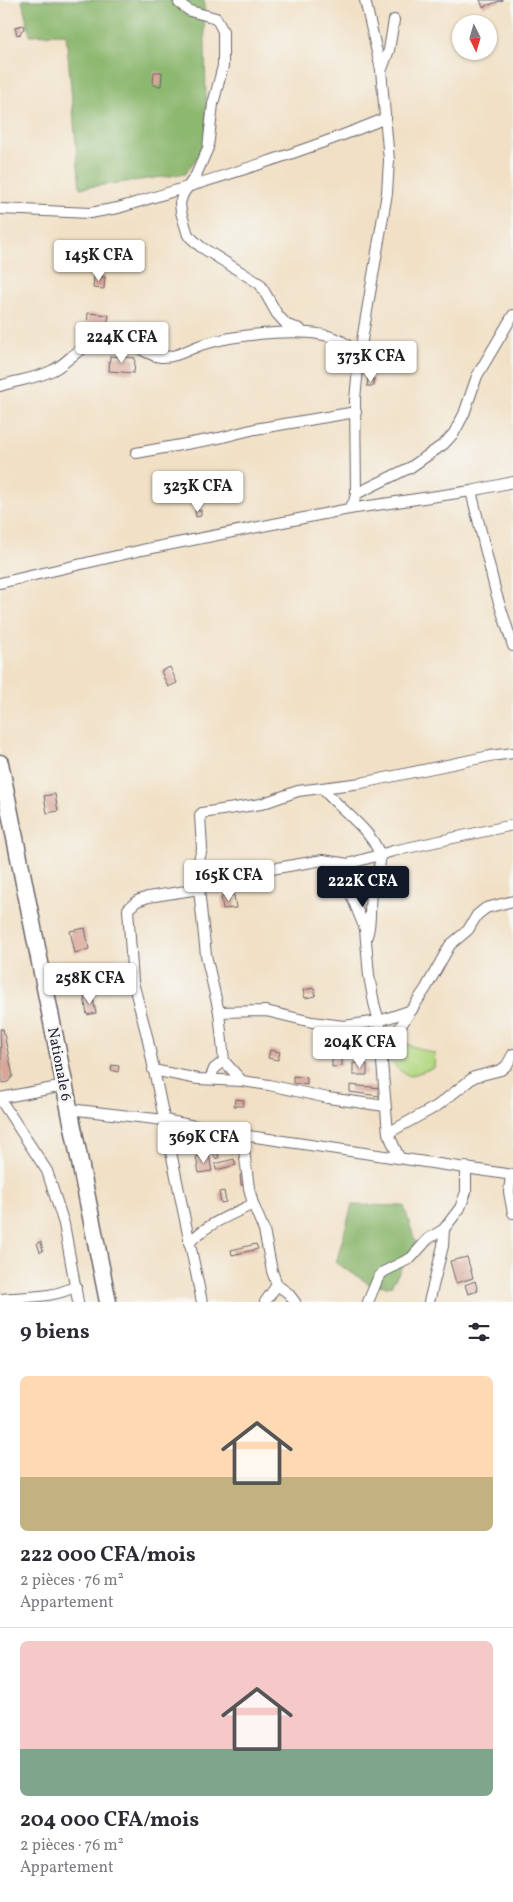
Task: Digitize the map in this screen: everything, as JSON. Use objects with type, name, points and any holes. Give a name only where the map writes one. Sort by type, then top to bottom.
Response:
[{"type":"main road","name":"Nationale 6","points":[[0,763],[108,1302]]},
{"type":"street","points":[[179,0],[190,12],[216,18],[223,31],[223,66],[213,104],[208,148],[203,162],[183,194],[180,203],[188,235],[201,247],[260,284],[277,314],[287,325],[343,342],[359,358]]},
{"type":"street","points":[[349,508],[354,502],[356,494],[357,369],[386,193],[389,160],[381,70],[365,0]]},
{"type":"street","points":[[381,70],[389,50],[394,20]]},
{"type":"street","points":[[0,209],[90,213],[118,208],[189,187],[341,137],[386,118]]},
{"type":"street","points":[[356,494],[411,467],[444,444],[454,433],[464,414],[477,376],[513,315]]},
{"type":"street","points":[[0,386],[35,378],[52,371],[82,348],[90,345],[131,344],[150,355],[162,357],[176,355],[214,342],[285,332],[312,333]]},
{"type":"street","points":[[136,453],[219,438],[255,429],[356,412]]},
{"type":"street","points":[[0,583],[142,550],[349,508],[471,491],[513,482]]},
{"type":"street","points":[[471,491],[496,593],[513,646]]},
{"type":"street","points":[[242,1081],[224,1061],[219,1012],[206,955],[199,889],[195,882],[194,873],[202,848],[199,818],[202,813],[261,804],[298,790],[361,784],[490,756],[513,753]]},
{"type":"street","points":[[323,789],[333,802],[365,830],[375,843],[380,855],[371,894],[371,923],[366,940]]},
{"type":"street","points":[[202,1302],[153,1070],[148,1036],[133,982],[128,909],[137,901],[148,897],[199,889],[277,868],[323,860],[348,864],[513,825]]},
{"type":"street","points":[[348,864],[352,897],[365,929],[369,976],[386,1048]]},
{"type":"street","points":[[399,1157],[388,1133],[382,1062],[386,1048],[412,1010],[446,955],[450,945],[468,930],[476,915],[486,908],[513,901]]},
{"type":"street","points":[[219,1012],[266,1011],[312,1022],[344,1026],[379,1021],[412,1010]]},
{"type":"street","points":[[388,1133],[437,1106],[474,1077],[501,1070],[513,1054]]},
{"type":"street","points":[[210,1080],[214,1069],[224,1061]]},
{"type":"street","points":[[153,1070],[210,1080],[242,1081],[269,1085],[328,1098],[385,1106]]},
{"type":"street","points":[[64,1086],[0,1099],[47,1171],[64,1224],[78,1302]]},
{"type":"street","points":[[69,1109],[164,1120],[242,1135],[512,1175],[509,1192],[513,1213]]},
{"type":"street","points":[[242,1135],[249,1188],[253,1204],[264,1230],[276,1285],[288,1293],[295,1302]]},
{"type":"street","points":[[368,1302],[378,1278],[383,1272],[412,1258],[428,1239],[444,1228],[460,1208],[466,1192],[466,1167]]},
{"type":"street","points":[[189,1243],[197,1235],[221,1219],[253,1204]]},
{"type":"street","points":[[429,1302],[442,1246],[444,1228]]},
{"type":"street","points":[[265,1302],[276,1285]]},
{"type":"street","points":[[0,1298],[47,1296],[65,1292],[76,1286]]},
{"type":"green space","points":[[22,0],[204,0],[207,144],[185,174],[80,188],[66,34],[30,35]]},
{"type":"green space","points":[[401,1042],[435,1054],[434,1068],[409,1076],[399,1070],[390,1061]]},
{"type":"green space","points":[[352,1205],[404,1206],[416,1244],[391,1286],[371,1285],[336,1263]]},
{"type":"building","points":[[480,0],[503,0],[483,7]]},
{"type":"building","points":[[23,25],[24,29],[21,31],[21,34],[17,35],[15,27]]},
{"type":"building","points":[[154,72],[162,72],[161,86],[153,85]]},
{"type":"building","points":[[94,276],[105,277],[104,289],[93,288]]},
{"type":"building","points":[[88,313],[109,315],[107,326],[87,324]]},
{"type":"building","points":[[110,356],[135,358],[134,373],[109,371]]},
{"type":"building","points":[[368,379],[374,379],[374,386],[367,386]]},
{"type":"building","points":[[201,510],[201,516],[196,517],[195,511]]},
{"type":"building","points":[[170,667],[177,683],[168,687],[161,671]]},
{"type":"building","points":[[55,794],[58,811],[47,813],[44,796]]},
{"type":"building","points":[[234,895],[236,908],[223,909],[221,897]]},
{"type":"building","points":[[366,900],[368,914],[361,915],[359,901]]},
{"type":"building","points":[[85,928],[89,949],[75,953],[70,931]]},
{"type":"building","points":[[314,988],[316,996],[305,998],[303,990]]},
{"type":"building","points":[[92,994],[96,1013],[87,1015],[84,996]]},
{"type":"building","points":[[0,1029],[3,1029],[13,1076],[8,1082],[2,1083]]},
{"type":"building","points":[[270,1050],[280,1052],[278,1060],[268,1058]]},
{"type":"building","points":[[332,1059],[342,1059],[342,1066],[332,1067]]},
{"type":"building","points":[[353,1063],[367,1064],[367,1075],[353,1075]]},
{"type":"building","points":[[112,1065],[119,1066],[118,1072],[111,1070]]},
{"type":"building","points":[[293,1076],[307,1078],[307,1085],[293,1083]]},
{"type":"building","points":[[350,1085],[380,1088],[379,1096],[350,1092]]},
{"type":"building","points":[[235,1099],[244,1100],[243,1106],[234,1106]]},
{"type":"building","points":[[222,1139],[235,1141],[233,1152],[220,1150]]},
{"type":"building","points":[[215,1149],[219,1157],[216,1159],[212,1150]]},
{"type":"building","points":[[209,1155],[212,1171],[199,1173],[196,1157]]},
{"type":"building","points":[[234,1159],[236,1165],[216,1170],[215,1164]]},
{"type":"building","points":[[245,1174],[246,1185],[241,1185],[240,1175]]},
{"type":"building","points":[[224,1191],[226,1202],[221,1203],[219,1192]]},
{"type":"building","points":[[41,1242],[43,1251],[40,1252],[37,1243]]},
{"type":"building","points":[[256,1244],[258,1249],[232,1255],[231,1250]]},
{"type":"building","points":[[467,1257],[473,1278],[456,1283],[450,1261]]},
{"type":"building","points":[[475,1281],[478,1291],[468,1294],[465,1285]]}]
